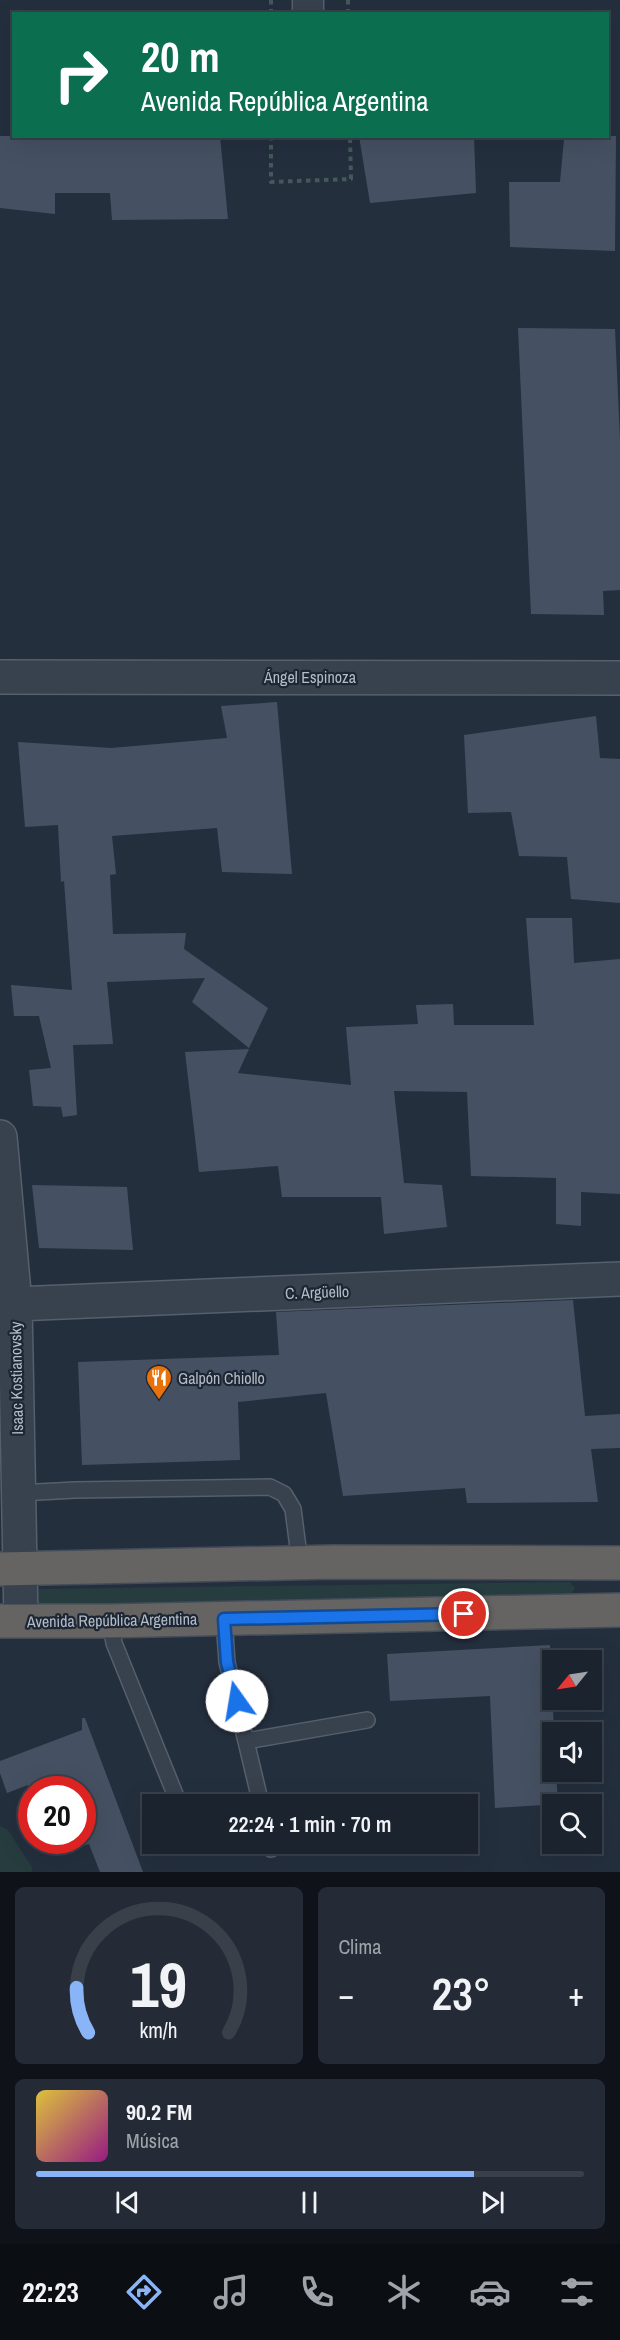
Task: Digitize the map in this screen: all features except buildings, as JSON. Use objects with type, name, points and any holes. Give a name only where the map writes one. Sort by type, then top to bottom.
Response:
[{"type":"highway","points":[[10,1568],[300,1563],[620,1563]]},
{"type":"highway","name":"Avenida República Argentina","points":[[10,1621],[224,1619],[620,1610]]},
{"type":"street","name":"Ángel Espinoza","points":[[0,677],[620,678]]},
{"type":"street","name":"Isaac Kostianovsky","points":[[0,1137],[15,1304],[10,1621]]},
{"type":"street","name":"C. Argüello","points":[[15,1304],[620,1280]]},
{"type":"lane","points":[[12,1505],[75,1490],[270,1487],[284,1494],[293,1509],[300,1563]]},
{"type":"lane","points":[[224,1619],[227,1662],[259,1794]]},
{"type":"lane","points":[[110,1621],[114,1643],[175,1794]]},
{"type":"lane","points":[[246,1741],[367,1720]]},
{"type":"path","points":[[272,138],[272,182],[351,179],[350,138]]},
{"type":"green space","points":[[570,1582],[575,1588],[570,1597],[35,1605],[36,1589]]},
{"type":"green space","points":[[0,1826],[8,1830],[18,1845],[18,1854],[24,1854],[32,1867],[32,1872],[0,1872]]},
{"type":"place","name":"Galpón Chiollo","points":[[159,1401]]},
{"type":"route","points":[[237,1701],[227,1662],[224,1619],[464,1614]]}]
